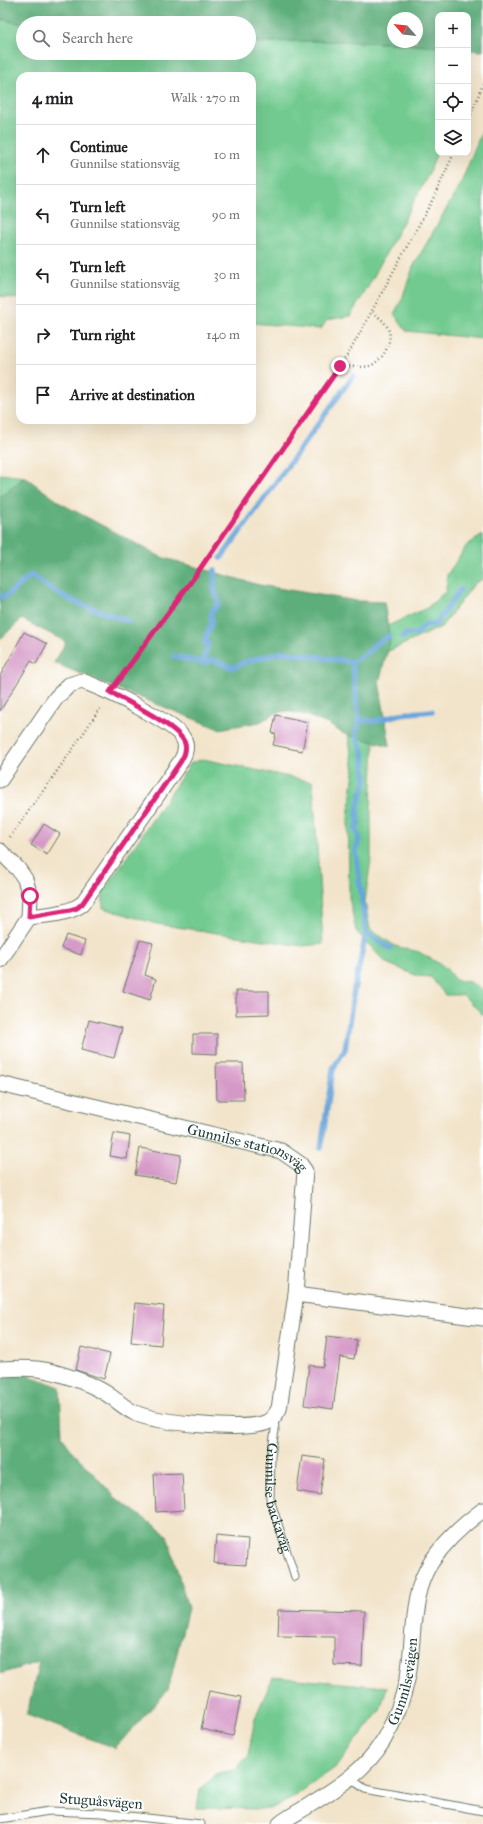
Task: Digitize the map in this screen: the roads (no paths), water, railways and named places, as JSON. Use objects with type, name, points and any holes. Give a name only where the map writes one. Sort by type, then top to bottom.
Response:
[{"type":"street","points":[[0,780],[56,698],[70,684],[82,680],[110,692],[163,722],[182,737],[186,745],[185,753],[181,761],[82,904],[77,908],[70,910],[29,917]]},
{"type":"street","points":[[0,851],[11,860],[25,879],[30,896],[29,917],[0,960]]},
{"type":"street","name":"Gunnilse stationsväg","points":[[0,1084],[281,1151],[291,1157],[300,1164],[305,1171],[296,1294]]},
{"type":"street","points":[[296,1294],[483,1318]]},
{"type":"street","name":"Gunnilse backaväg","points":[[0,1369],[32,1368],[61,1374],[110,1396],[124,1407],[152,1419],[230,1427],[265,1424],[274,1418],[279,1409],[296,1294]]},
{"type":"street","name":"Gunnilsevägen","points":[[280,1824],[350,1778],[370,1758],[383,1742],[397,1714],[408,1676],[413,1623],[419,1587],[431,1561],[462,1526],[483,1510]]},
{"type":"lane","name":"Gunnilse backaväg","points":[[274,1418],[275,1430],[271,1456],[270,1499],[294,1577]]},
{"type":"lane","points":[[350,1778],[356,1784],[365,1789],[483,1811]]},
{"type":"lane","name":"Stuguåsvägen","points":[[0,1819],[49,1810],[102,1813],[201,1824]]},
{"type":"waterway","points":[[221,558],[353,376]]},
{"type":"waterway","points":[[203,663],[208,644],[204,641],[212,622],[211,613],[219,603],[214,590],[215,570]]},
{"type":"waterway","points":[[0,596],[5,597],[32,575],[66,598],[128,621]]},
{"type":"waterway","points":[[403,637],[407,634],[417,634],[426,624],[435,625],[460,590]]},
{"type":"waterway","points":[[174,656],[203,663],[213,660],[233,668],[245,662],[282,652],[352,662],[371,650],[375,644],[389,636]]},
{"type":"waterway","points":[[321,1148],[333,1069],[345,1049],[354,990],[366,933],[356,851],[359,837],[355,828],[359,823],[357,815],[358,805],[366,780],[363,752],[356,735],[359,720],[352,662]]},
{"type":"waterway","points":[[359,720],[376,721],[400,714],[432,711]]},
{"type":"waterway","points":[[366,933],[390,948]]}]
